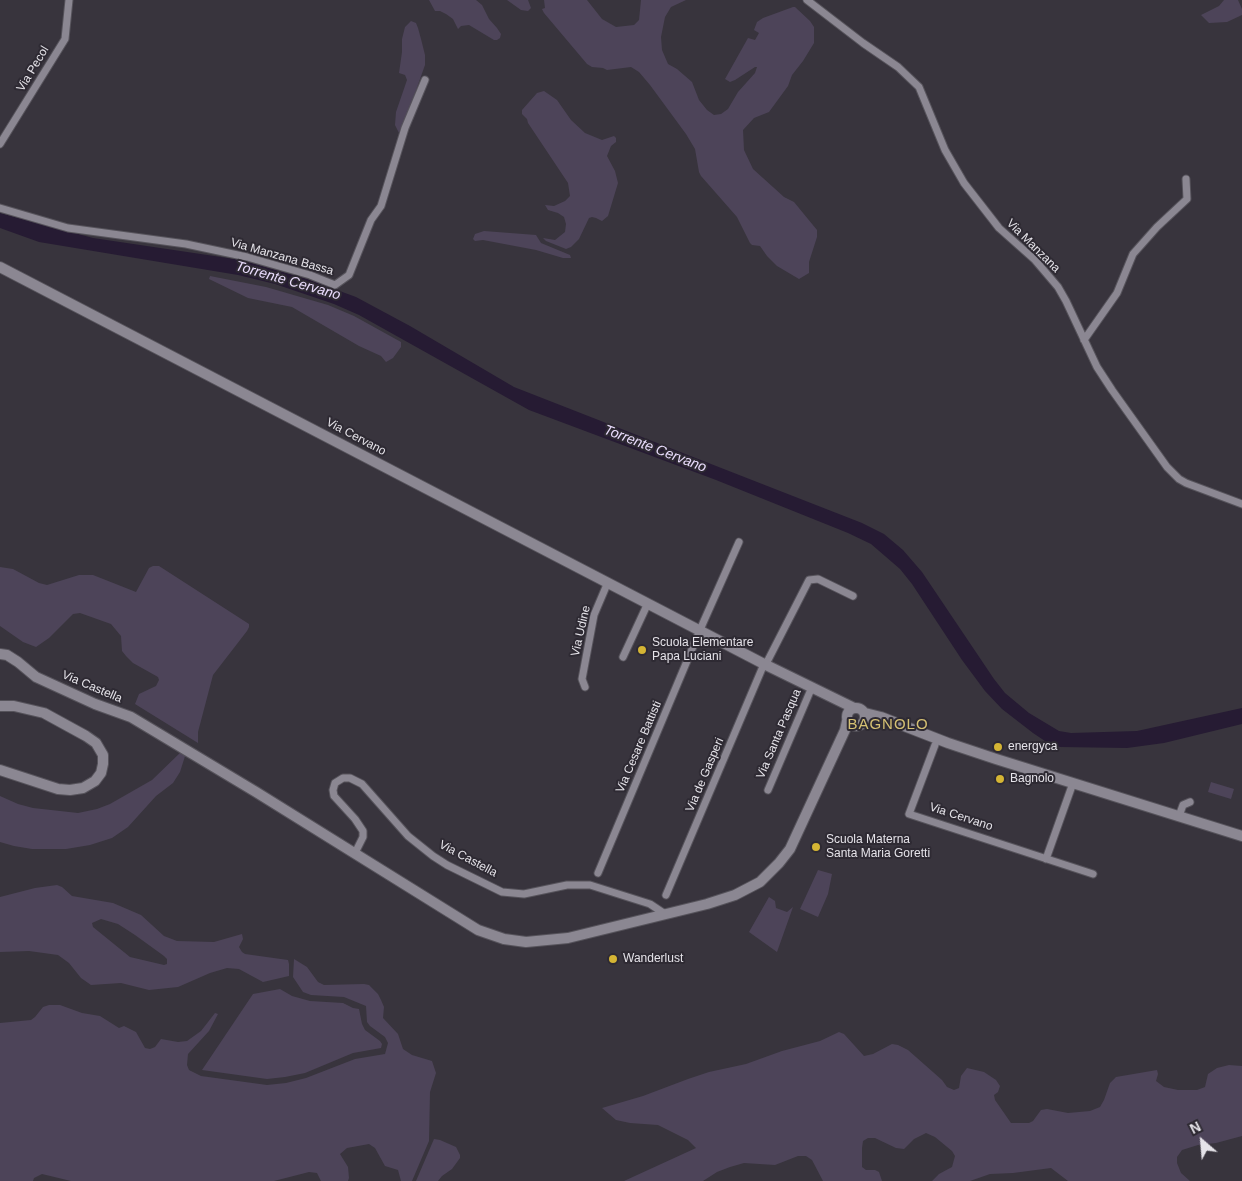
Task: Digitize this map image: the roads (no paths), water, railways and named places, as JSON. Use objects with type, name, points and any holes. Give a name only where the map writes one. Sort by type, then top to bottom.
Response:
[{"type":"main road","name":"Via Cervano","points":[[0,267],[765,664],[833,697],[849,715]]},
{"type":"main road","name":"Via Castella","points":[[0,654],[18,662],[36,677],[95,704],[132,717],[478,930],[504,939],[526,942],[558,940],[665,914],[730,897],[753,886],[767,876],[790,849],[830,762]]},
{"type":"main road","points":[[0,706],[14,706],[44,712],[96,743],[102,755],[103,764],[101,773],[95,781],[84,788],[70,790],[58,789],[0,770]]},
{"type":"main road","points":[[830,762],[849,715],[859,708],[862,721]]},
{"type":"main road","points":[[849,715],[851,725],[862,721],[889,720],[948,743],[1242,836]]},
{"type":"main road","points":[[830,762],[862,721]]},
{"type":"street","name":"Via Pecol","points":[[0,144],[65,39],[69,0]]},
{"type":"street","name":"Via Manzana","points":[[807,0],[898,67],[919,87],[945,150],[964,183],[993,221],[1035,260],[1058,287],[1097,367],[1167,467],[1186,483],[1242,504]]},
{"type":"street","name":"Via Manzana Bassa","points":[[0,208],[68,228],[186,244],[247,257],[310,275],[335,285],[349,275],[371,220],[381,206],[405,128],[425,80]]},
{"type":"street","points":[[1084,340],[1117,293],[1133,254],[1157,227],[1187,199],[1186,179]]},
{"type":"street","points":[[700,630],[739,542]]},
{"type":"street","name":"Via de Gasperi","points":[[666,895],[765,664],[809,580],[818,579],[853,596]]},
{"type":"street","name":"Via Udine","points":[[584,687],[582,679],[594,615],[608,582]]},
{"type":"street","points":[[624,657],[648,603]]},
{"type":"street","name":"Via Cesare Battisti","points":[[598,873],[700,630]]},
{"type":"street","name":"Via Santa Pasqua","points":[[768,790],[812,687]]},
{"type":"street","name":"Via Cervano","points":[[935,744],[909,814],[1093,874]]},
{"type":"street","name":"Via Castella","points":[[355,853],[363,837],[363,831],[334,796],[333,790],[335,783],[343,778],[350,778],[362,784],[408,836],[434,856],[447,865],[502,892],[524,894],[567,885],[590,885],[650,904],[665,914]]},
{"type":"street","points":[[1046,859],[1073,783]]},
{"type":"street","points":[[1180,816],[1183,805],[1190,802]]},
{"type":"water","name":"Torrente Cervano","points":[[0,213],[93,238],[241,260],[307,279],[356,297],[410,326],[514,387],[862,523],[884,534],[903,550],[922,572],[1005,693],[1029,713],[1059,731],[1071,733],[1137,731],[1242,708],[1242,724],[1164,743],[1127,748],[1060,747],[1048,743],[1002,709],[985,691],[962,660],[912,584],[900,569],[871,544],[716,480],[529,410],[359,315],[334,304],[275,284],[238,275],[39,242],[0,228]]},
{"type":"place","name":"Scuola Elementare Papa Luciani","points":[[642,650]]},
{"type":"place","name":"energyca","points":[[998,747]]},
{"type":"place","name":"Bagnolo","points":[[1000,779]]},
{"type":"place","name":"Scuola Materna Santa Maria Goretti","points":[[816,847]]},
{"type":"place","name":"Wanderlust","points":[[613,959]]},
{"type":"district","name":"BAGNOLO","points":[[888,725]]}]
